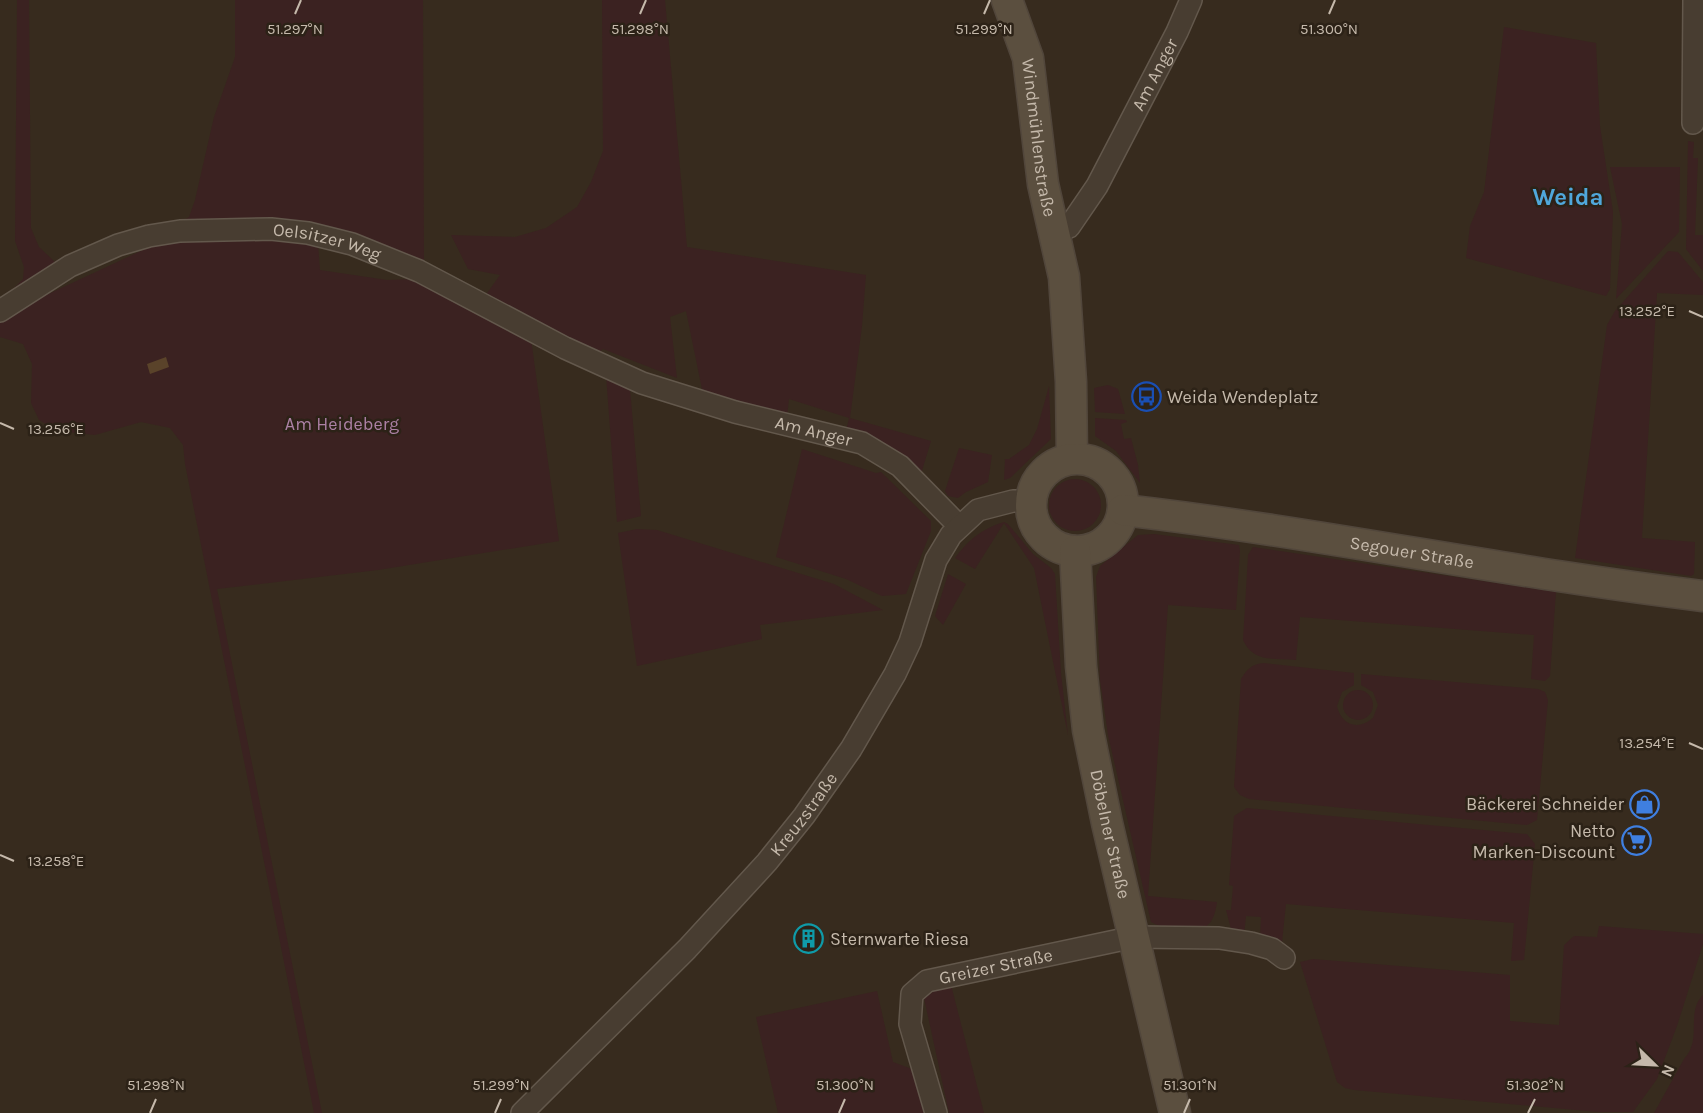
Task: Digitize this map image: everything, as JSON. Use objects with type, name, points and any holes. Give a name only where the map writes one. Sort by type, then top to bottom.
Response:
[{"type":"street","name":"Windmühlenstraße","points":[[1007,0],[1028,58],[1043,184],[1064,277],[1071,382],[1072,458]]},
{"type":"street","name":"Am Anger","points":[[1053,232],[1069,227],[1097,186],[1177,32],[1191,0]]},
{"type":"street","points":[[1692,123],[1694,0]]},
{"type":"street","name":"Oelsitzer Weg","points":[[0,311],[70,266],[118,245],[149,236],[180,231],[289,230],[352,243],[419,271],[565,348],[642,383]]},
{"type":"street","name":"Am Anger","points":[[642,383],[735,412],[862,443],[900,466],[959,526]]},
{"type":"street","points":[[1072,458],[1091,460],[1106,468],[1117,481],[1123,497],[1123,510],[1119,525],[1109,538],[1095,547],[1075,551],[1048,541],[1038,531],[1032,517],[1031,501],[1038,480],[1050,467],[1072,458]]},
{"type":"street","name":"Kreuzstraße","points":[[522,1113],[687,949],[767,862],[804,816],[851,749],[895,674],[910,642],[936,560],[951,535],[978,510],[1013,501],[1031,501]]},
{"type":"street","name":"Segouer Straße","points":[[1123,510],[1198,518],[1582,580],[1703,596]]},
{"type":"street","name":"Döbelner Straße","points":[[1075,551],[1081,666],[1088,730],[1107,823],[1175,1113]]},
{"type":"street","name":"Greizer Straße","points":[[936,1113],[910,1024],[912,994],[927,981],[1134,937],[1219,938],[1272,949],[1284,958]]},
{"type":"green space","points":[[17,0],[29,0],[31,228],[39,247],[55,262],[0,304],[0,298],[23,279],[24,267],[15,241]]},
{"type":"green space","points":[[235,0],[423,0],[424,266],[276,221],[230,219],[177,224],[189,217],[195,200],[214,117],[235,57]]},
{"type":"green space","points":[[602,0],[665,0],[687,247],[866,275],[850,418],[931,441],[921,474],[904,457],[887,446],[846,431],[849,418],[789,399],[787,417],[703,394],[686,311],[670,317],[677,378],[603,349],[597,354],[485,296],[500,275],[468,269],[451,235],[515,237],[546,228],[577,207],[591,182],[603,151]]},
{"type":"green space","points":[[1504,27],[1596,43],[1600,126],[1613,212],[1610,289],[1606,296],[1466,258],[1470,226],[1484,192]]},
{"type":"green space","points":[[1688,141],[1694,142],[1693,158],[1698,158],[1695,235],[1703,235],[1703,271],[1686,249]]},
{"type":"green space","points":[[1610,167],[1680,167],[1679,232],[1616,299],[1622,224]]},
{"type":"green space","name":"Am Heideberg","points":[[214,237],[264,237],[318,244],[320,270],[387,280],[415,279],[531,339],[559,541],[378,570],[217,589],[322,1113],[314,1113],[183,445],[170,428],[141,422],[95,435],[57,431],[39,420],[31,403],[32,364],[23,344],[0,337],[0,320],[39,295],[42,297],[158,243]]},
{"type":"green space","points":[[1668,251],[1678,252],[1703,282],[1703,295],[1657,293],[1642,538],[1695,542],[1694,574],[1691,576],[1575,558],[1607,325],[1615,311]]},
{"type":"green space","points":[[606,375],[630,389],[641,516],[617,522]]},
{"type":"green space","points":[[1108,385],[1118,389],[1125,414],[1095,412],[1094,388]]},
{"type":"green space","points":[[1049,386],[1051,439],[1010,478],[1004,480],[1005,459],[1009,459],[1029,445],[1037,429]]},
{"type":"green space","points":[[1095,418],[1126,420],[1127,422],[1121,424],[1124,439],[1131,438],[1140,483],[1116,451],[1095,436]]},
{"type":"green space","points":[[959,448],[992,455],[988,482],[958,498],[948,496],[945,491]]},
{"type":"green space","points":[[802,449],[876,473],[881,472],[931,521],[931,531],[906,594],[882,596],[846,579],[776,557]]},
{"type":"green space","points":[[1075,479],[1089,483],[1097,491],[1101,505],[1097,519],[1089,527],[1075,531],[1061,527],[1053,519],[1049,505],[1053,491],[1061,483]]},
{"type":"green space","points":[[1004,522],[1055,574],[1061,673],[1068,735],[1034,568],[1004,523],[975,569],[955,558],[976,536]]},
{"type":"green space","points":[[637,529],[657,530],[834,584],[883,610],[760,625],[762,639],[637,666],[618,533]]},
{"type":"green space","points":[[1154,534],[1239,545],[1240,551],[1236,610],[1168,605],[1148,896],[1217,902],[1213,918],[1209,923],[1205,927],[1194,930],[1167,928],[1151,922],[1108,735],[1100,680],[1096,577],[1100,566],[1138,535]]},
{"type":"green space","points":[[1253,547],[1556,592],[1550,676],[1545,681],[1531,679],[1534,635],[1300,617],[1296,660],[1259,656],[1247,647],[1243,640],[1248,555]]},
{"type":"green space","points":[[948,574],[966,584],[943,625],[935,616]]},
{"type":"green space","points":[[1264,663],[1354,673],[1354,685],[1342,692],[1337,706],[1346,722],[1356,725],[1373,718],[1378,705],[1373,692],[1361,685],[1361,674],[1538,689],[1545,692],[1548,700],[1537,820],[1527,825],[1249,799],[1240,795],[1234,787],[1241,679],[1250,668]]},
{"type":"green space","points":[[1358,690],[1369,694],[1373,705],[1369,716],[1358,720],[1347,716],[1343,705],[1347,694]]},
{"type":"green space","points":[[1247,808],[1527,834],[1535,844],[1524,960],[1511,961],[1514,923],[1286,904],[1282,942],[1260,938],[1261,917],[1246,916],[1244,936],[1232,933],[1226,910],[1231,910],[1233,886],[1229,885],[1234,816]]},
{"type":"green space","points":[[1599,926],[1703,934],[1703,944],[1677,1026],[1657,1079],[1633,1112],[1598,1112],[1354,1090],[1345,1088],[1337,1082],[1300,962],[1313,959],[1510,975],[1510,1021],[1559,1025],[1564,945],[1574,936],[1597,937]]},
{"type":"green space","points":[[951,985],[984,1113],[949,1113],[924,998],[934,991]]},
{"type":"green space","points":[[877,991],[893,1062],[912,1069],[924,1113],[778,1113],[756,1017]]},
{"type":"green space","points":[[1703,995],[1703,1113],[1654,1113],[1690,1051],[1694,1035],[1695,1010]]},
{"type":"shaded area","points":[[166,357],[169,367],[150,374],[147,364]]},
{"type":"place","name":"Weida Wendeplatz","points":[[1146,397]]},
{"type":"place","name":"Bäckerei Schneider","points":[[1645,804]]},
{"type":"place","name":"Netto Marken-Discount","points":[[1636,841]]},
{"type":"place","name":"Sternwarte Riesa","points":[[809,939]]},
{"type":"district","name":"Weida","points":[[1568,197]]}]
